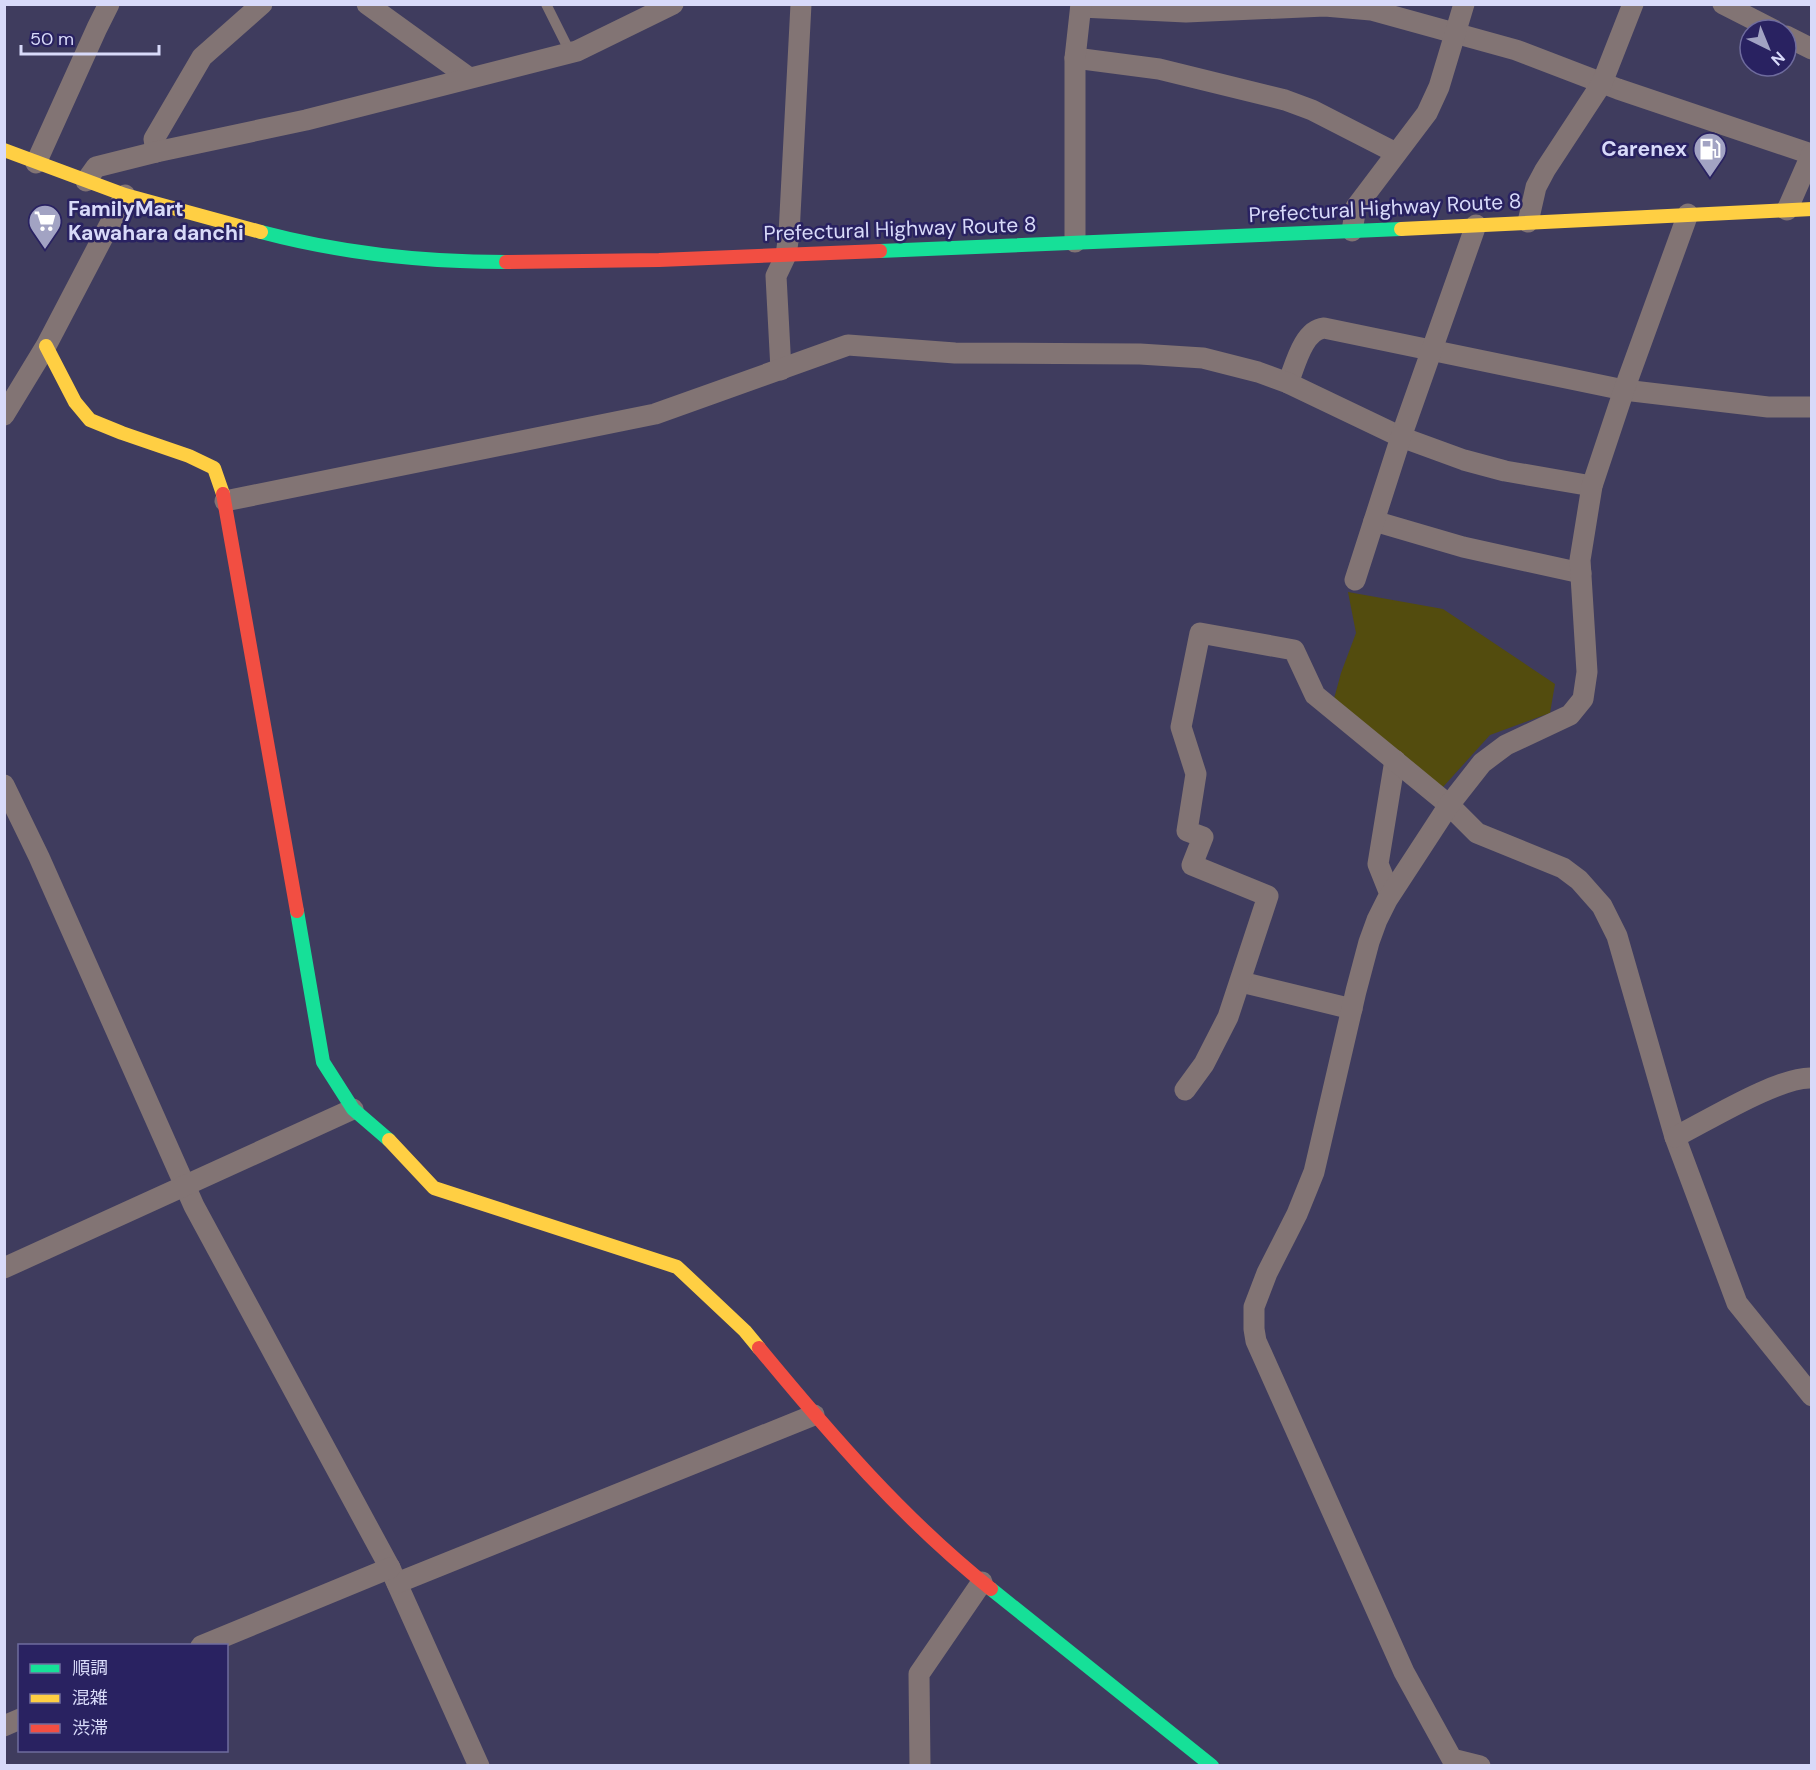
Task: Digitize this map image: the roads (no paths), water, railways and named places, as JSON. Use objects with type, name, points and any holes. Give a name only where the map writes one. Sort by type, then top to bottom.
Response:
[{"type":"street","points":[[36,163],[96,28],[109,4]]},
{"type":"street","points":[[156,152],[154,139],[202,57],[262,4]]},
{"type":"street","points":[[367,4],[468,77]]},
{"type":"street","points":[[86,181],[96,167],[306,120],[570,52],[672,4]]},
{"type":"street","points":[[781,370],[776,276],[786,255],[789,234],[801,4]]},
{"type":"street","points":[[1352,231],[1356,207],[1427,114],[1439,87],[1464,4]]},
{"type":"street","points":[[1528,222],[1536,187],[1602,83],[1633,4]]},
{"type":"street","points":[[1723,4],[1750,18]]},
{"type":"street","points":[[1076,242],[1075,58],[1081,6],[1186,12],[1347,7],[1371,10],[1516,50],[1602,83],[1811,154],[1787,210]]},
{"type":"street","points":[[1798,42],[1812,49]]},
{"type":"street","points":[[1075,58],[1159,69],[1285,100],[1312,110],[1396,153]]},
{"type":"street","name":"Prefectural Highway Route 8","points":[[4,150],[125,195],[276,236],[338,249],[459,262],[590,262],[786,255],[1812,209]]},
{"type":"street","points":[[4,415],[46,346],[125,195]]},
{"type":"street","points":[[1480,1766],[1451,1762],[1404,1672],[1256,1341],[1254,1306],[1314,1172],[1369,942],[1390,894],[1449,805],[1473,772],[1489,756],[1506,745],[1565,719],[1581,704],[1587,681],[1581,573],[1582,540],[1592,486],[1688,214]]},
{"type":"street","points":[[1355,580],[1401,437],[1476,225]]},
{"type":"street","points":[[1288,383],[1307,338],[1317,329],[1330,329],[1624,390],[1768,407],[1812,407]]},
{"type":"street","points":[[225,501],[655,414],[848,345],[955,353],[1140,354],[1203,358],[1257,372],[1288,383],[1401,437],[1486,466],[1592,486]]},
{"type":"street","points":[[46,346],[59,368],[71,398],[90,420],[123,435],[201,459],[214,468],[225,501],[323,1062],[353,1109],[386,1137],[434,1188],[677,1267],[745,1331],[814,1414],[897,1506],[982,1582],[1212,1766]]},
{"type":"street","points":[[1374,521],[1463,547],[1581,573]]},
{"type":"street","points":[[1185,1090],[1219,1038],[1241,982],[1268,896],[1192,865],[1203,837],[1187,831],[1196,774],[1181,727],[1200,633],[1294,650],[1315,695],[1449,805],[1477,833],[1563,868],[1586,886],[1602,906],[1617,936],[1675,1137],[1737,1303],[1812,1396]]},
{"type":"street","points":[[1390,894],[1378,864],[1395,760]]},
{"type":"street","points":[[6,794],[39,857],[185,1186],[394,1576],[479,1766]]},
{"type":"street","points":[[1241,982],[1352,1009]]},
{"type":"street","points":[[1675,1137],[1778,1084],[1802,1077],[1812,1078]]},
{"type":"street","points":[[4,1268],[353,1109]]},
{"type":"street","points":[[207,1644],[394,1576],[814,1414]]},
{"type":"street","points":[[920,1766],[919,1674],[982,1582]]},
{"type":"street","points":[[4,1726],[18,1720]]},
{"type":"lane","points":[[546,4],[570,52]]},
{"type":"place","name":"Carenex","points":[[1710,178]]},
{"type":"place","name":"FamilyMart Kawahara danchi","points":[[45,250]]}]
